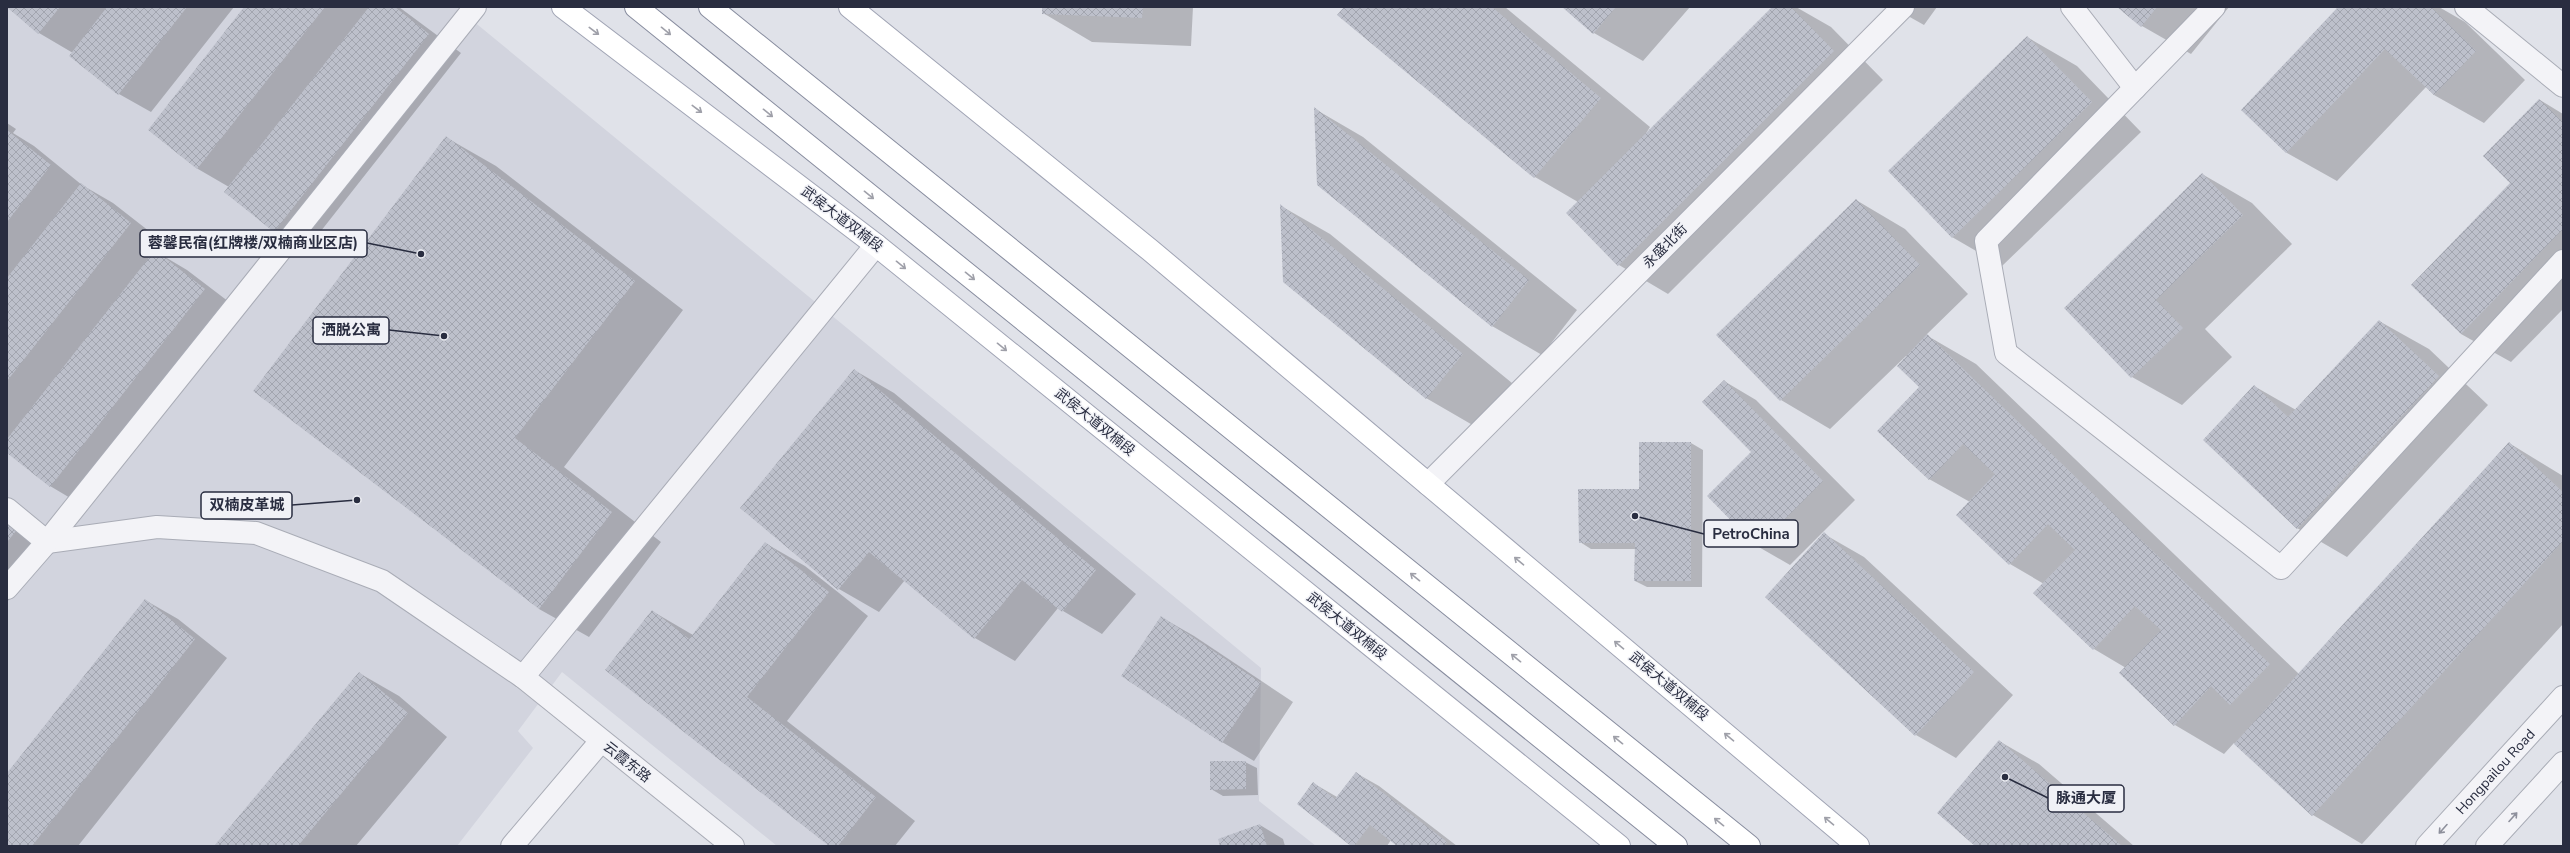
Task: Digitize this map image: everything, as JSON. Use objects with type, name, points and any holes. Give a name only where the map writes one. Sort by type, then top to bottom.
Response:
[{"type":"main road","name":"武侯大道双楠段","points":[[563,7],[876,245],[1619,846]]},
{"type":"main road","points":[[636,7],[1676,846]]},
{"type":"main road","points":[[710,7],[1749,846]]},
{"type":"main road","name":"武侯大道双楠段","points":[[850,7],[1150,250],[1858,846]]},
{"type":"street","points":[[7,588],[47,542],[475,7]]},
{"type":"street","name":"永盛北街","points":[[1428,484],[1903,7]]},
{"type":"street","points":[[2072,7],[2135,88]]},
{"type":"street","points":[[2214,7],[1986,241],[2006,353],[2281,568],[2563,261]]},
{"type":"street","points":[[2466,7],[2563,86]]},
{"type":"street","points":[[523,677],[876,245]]},
{"type":"street","points":[[7,509],[47,542]]},
{"type":"street","name":"云霞东路","points":[[47,542],[157,527],[256,533],[382,582],[523,677],[601,742],[733,846]]},
{"type":"street","name":"Hongpailou Road","points":[[2427,846],[2563,697]]},
{"type":"street","points":[[512,846],[601,742]]},
{"type":"street","points":[[2487,846],[2563,763]]},
{"type":"shaded area","points":[[7,7],[456,7],[1261,668],[1259,801],[1316,846],[777,846],[562,672],[518,731],[533,748],[457,846],[7,846]]},
{"type":"building","points":[[7,7],[60,7],[38,34]]},
{"type":"building","points":[[107,7],[187,7],[118,95],[69,56]]},
{"type":"building","points":[[244,7],[325,7],[197,169],[148,130]]},
{"type":"building","points":[[369,7],[395,7],[429,34],[274,232],[224,192]]},
{"type":"building","points":[[1042,7],[1143,7],[1142,18],[1042,14]]},
{"type":"building","points":[[1344,7],[1492,7],[1601,98],[1534,178],[1337,15]]},
{"type":"building","points":[[1562,7],[1616,7],[1593,34]]},
{"type":"building","points":[[1772,7],[1791,7],[1834,51],[1618,266],[1566,213]]},
{"type":"building","points":[[2117,7],[2157,7],[2141,27]]},
{"type":"building","points":[[2338,7],[2431,7],[2476,51],[2434,95],[2385,49],[2286,153],[2241,110]]},
{"type":"building","points":[[2027,36],[2092,102],[1952,238],[1888,171]]},
{"type":"building","points":[[2539,99],[2563,122],[2563,229],[2461,334],[2411,285],[2510,183],[2483,156]]},
{"type":"building","points":[[1314,107],[1529,280],[1492,327],[1317,185]]},
{"type":"building","points":[[7,130],[51,165],[7,222]]},
{"type":"building","points":[[446,136],[635,281],[515,438],[612,512],[539,609],[253,391]]},
{"type":"building","points":[[2202,173],[2243,215],[2156,300],[2183,328],[2131,378],[2064,308]]},
{"type":"building","points":[[81,183],[131,223],[7,381],[7,278]]},
{"type":"building","points":[[1856,199],[1920,265],[1780,401],[1716,335]]},
{"type":"building","points":[[1280,204],[1463,354],[1426,399],[1283,282]]},
{"type":"building","points":[[155,250],[205,289],[50,487],[7,453],[7,439]]},
{"type":"building","points":[[2379,320],[2439,376],[2297,529],[2203,440],[2254,385],[2288,417]]},
{"type":"building","points":[[1927,334],[2270,664],[2230,705],[2211,686],[2174,726],[2119,673],[2161,630],[2135,606],[2093,650],[2033,593],[2075,550],[2048,524],[2009,565],[1956,515],[1995,474],[1963,444],[1929,480],[1877,431],[1919,387],[1897,366]]},
{"type":"building","points":[[854,369],[1096,570],[1062,612],[1022,580],[974,639],[869,552],[838,590],[740,508]]},
{"type":"building","points":[[1724,380],[1823,481],[1757,547],[1707,496],[1751,452],[1702,402]]},
{"type":"building","points":[[1639,442],[1691,442],[1691,581],[1634,581],[1635,543],[1579,543],[1578,489],[1639,489]]},
{"type":"building","points":[[2509,442],[2563,492],[2563,541],[2312,816],[2234,744]]},
{"type":"building","points":[[7,523],[16,531],[7,542]]},
{"type":"building","points":[[1824,532],[1974,672],[1915,736],[1765,597]]},
{"type":"building","points":[[765,542],[829,592],[747,697],[876,797],[838,846],[829,846],[605,670],[652,610],[689,639]]},
{"type":"building","points":[[145,599],[195,639],[32,846],[7,846],[7,773]]},
{"type":"building","points":[[1161,616],[1261,683],[1222,743],[1121,676]]},
{"type":"building","points":[[359,672],[408,713],[298,846],[214,846]]},
{"type":"building","points":[[1999,740],[2122,846],[1975,846],[1937,813]]},
{"type":"building","points":[[1210,761],[1246,761],[1246,789],[1210,790]]},
{"type":"building","points":[[1356,772],[1447,842],[1444,846],[1397,846],[1370,825],[1354,846],[1351,846],[1297,804],[1313,782],[1335,799]]},
{"type":"building","points":[[1260,824],[1267,846],[1220,846],[1218,839]]},
{"type":"place","name":"蓉馨民宿(红牌楼/双楠商业区店)","points":[[421,254]]},
{"type":"place","name":"洒脱公寓","points":[[444,336]]},
{"type":"place","name":"双楠皮革城","points":[[357,500]]},
{"type":"place","name":"PetroChina","points":[[1635,516]]},
{"type":"place","name":"脉通大厦","points":[[2005,777]]}]
